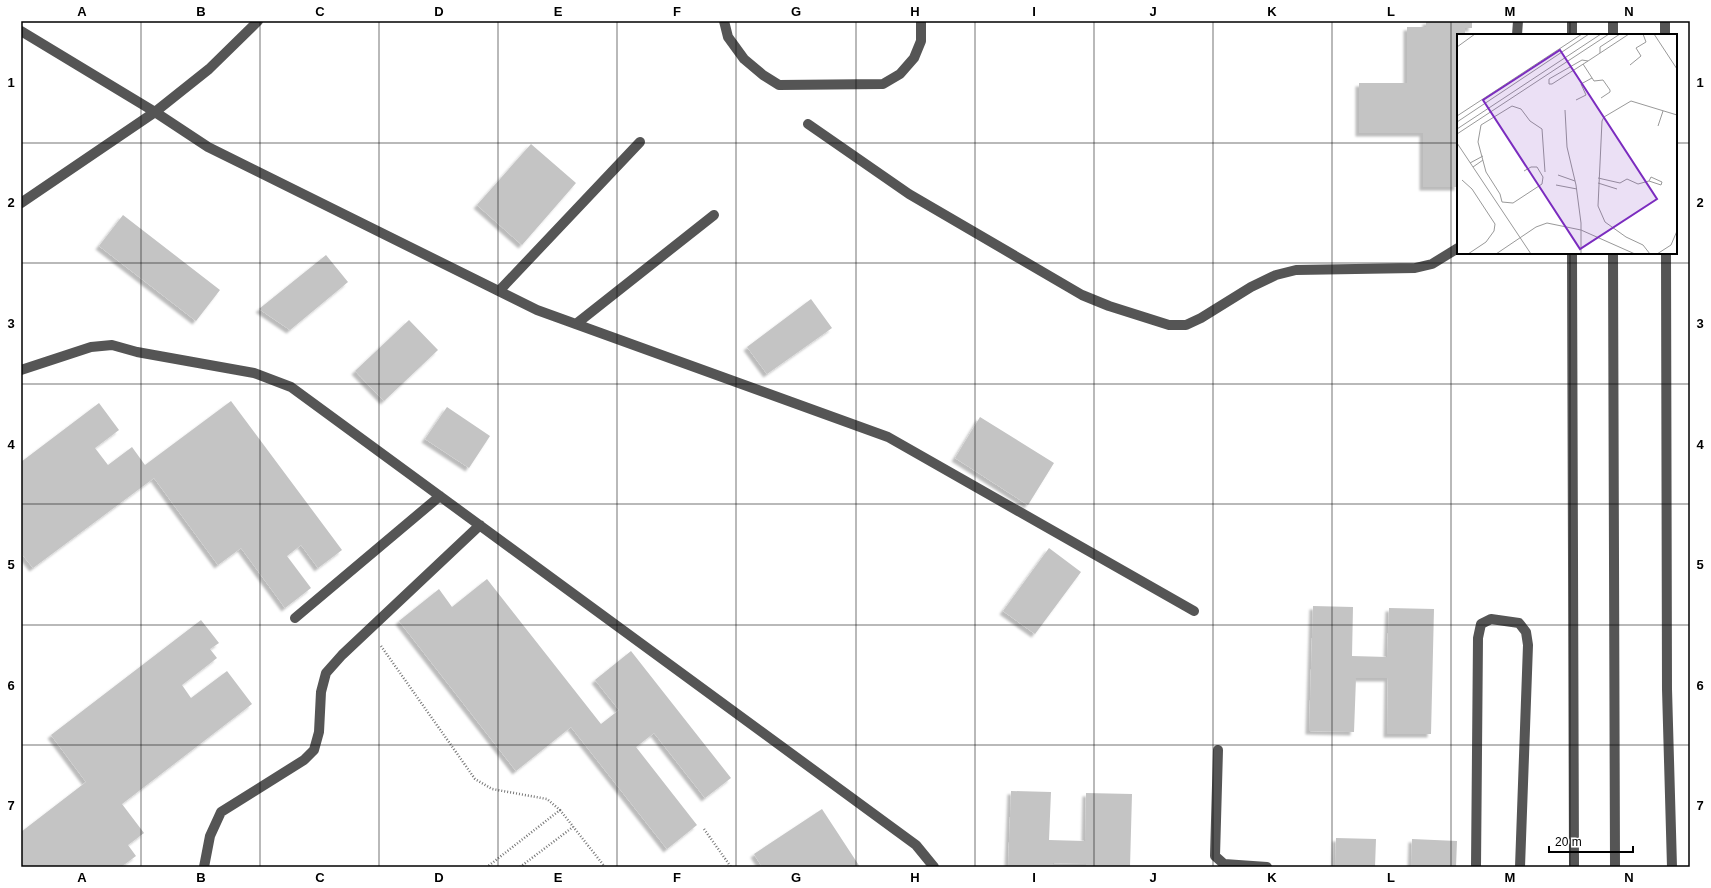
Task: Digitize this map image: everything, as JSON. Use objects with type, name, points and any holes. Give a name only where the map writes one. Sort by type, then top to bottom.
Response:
[{"type":"street","points":[[21,203],[155,112],[210,69],[258,21]]},
{"type":"street","points":[[724,21],[728,37],[744,59],[762,75],[779,85],[883,84],[900,74],[914,58],[921,41],[921,21]]},
{"type":"street","points":[[1518,21],[1518,34]]},
{"type":"street","points":[[1572,21],[1572,34]]},
{"type":"street","points":[[1613,21],[1613,34]]},
{"type":"street","points":[[1665,21],[1665,34]]},
{"type":"street","points":[[21,31],[155,112],[208,147],[537,310],[888,437],[1194,610]]},
{"type":"street","points":[[808,124],[909,194],[1082,295],[1109,306],[1169,325],[1186,325],[1201,318],[1251,287],[1276,275],[1296,270],[1415,268],[1432,264],[1457,249]]},
{"type":"street","points":[[499,291],[640,142]]},
{"type":"street","points":[[576,324],[714,215]]},
{"type":"street","points":[[1572,254],[1574,867]]},
{"type":"street","points":[[1613,254],[1615,867]]},
{"type":"street","points":[[1666,254],[1667,681],[1672,867]]},
{"type":"street","points":[[21,370],[91,347],[112,345],[137,352],[254,373],[291,387],[916,845],[934,867]]},
{"type":"street","points":[[295,618],[440,496]]},
{"type":"street","points":[[204,867],[210,836],[221,812],[304,760],[314,750],[319,732],[321,692],[326,673],[342,655],[480,525]]},
{"type":"street","points":[[1476,867],[1478,638],[1482,624],[1491,619],[1519,623],[1526,632],[1527,652],[1520,867]]},
{"type":"street","points":[[1218,750],[1215,856],[1224,864],[1267,867]]},
{"type":"path","points":[[369,630],[476,780],[492,789],[547,799],[560,810],[605,867]]},
{"type":"path","points":[[487,867],[560,810]]},
{"type":"path","points":[[520,867],[573,827]]},
{"type":"path","points":[[704,829],[731,867]]},
{"type":"building","points":[[1426,21],[1472,21],[1472,28],[1465,28],[1465,34],[1457,34],[1457,187],[1423,187],[1423,133],[1359,133],[1359,83],[1407,83],[1407,27],[1426,27]]},
{"type":"building","points":[[531,144],[576,183],[522,245],[477,205]]},
{"type":"building","points":[[123,215],[220,290],[196,321],[99,246]]},
{"type":"building","points":[[326,255],[348,282],[290,330],[259,309]]},
{"type":"building","points":[[811,299],[832,328],[767,374],[747,347]]},
{"type":"building","points":[[409,320],[438,350],[384,401],[355,371]]},
{"type":"building","points":[[231,401],[342,550],[318,568],[301,545],[287,556],[311,588],[285,608],[241,548],[218,565],[154,478],[33,568],[21,553],[21,462],[99,403],[119,430],[95,448],[108,465],[132,447],[145,465]]},
{"type":"building","points":[[447,407],[490,436],[469,468],[425,439]]},
{"type":"building","points":[[980,417],[1054,463],[1028,505],[955,458]]},
{"type":"building","points":[[1049,548],[1081,572],[1035,634],[1003,611]]},
{"type":"building","points":[[487,579],[601,724],[619,710],[595,680],[631,651],[731,778],[705,798],[654,733],[636,747],[697,825],[667,849],[571,727],[516,771],[399,621],[439,589],[452,607]]},
{"type":"building","points":[[1313,606],[1353,607],[1352,656],[1387,657],[1389,608],[1434,609],[1431,734],[1387,734],[1388,678],[1356,678],[1354,732],[1309,731]]},
{"type":"building","points":[[201,620],[219,643],[210,649],[217,658],[182,685],[191,698],[227,671],[252,704],[122,804],[144,833],[128,845],[136,856],[121,867],[21,867],[21,832],[86,782],[51,735]]},
{"type":"building","points":[[1011,791],[1051,792],[1049,840],[1085,841],[1086,793],[1132,794],[1130,867],[1086,867],[1086,864],[1053,863],[1053,867],[1008,867]]},
{"type":"building","points":[[822,809],[860,867],[762,867],[754,854]]},
{"type":"building","points":[[1336,838],[1376,839],[1375,867],[1335,867]]},
{"type":"building","points":[[1412,839],[1457,841],[1456,867],[1411,867]]}]
